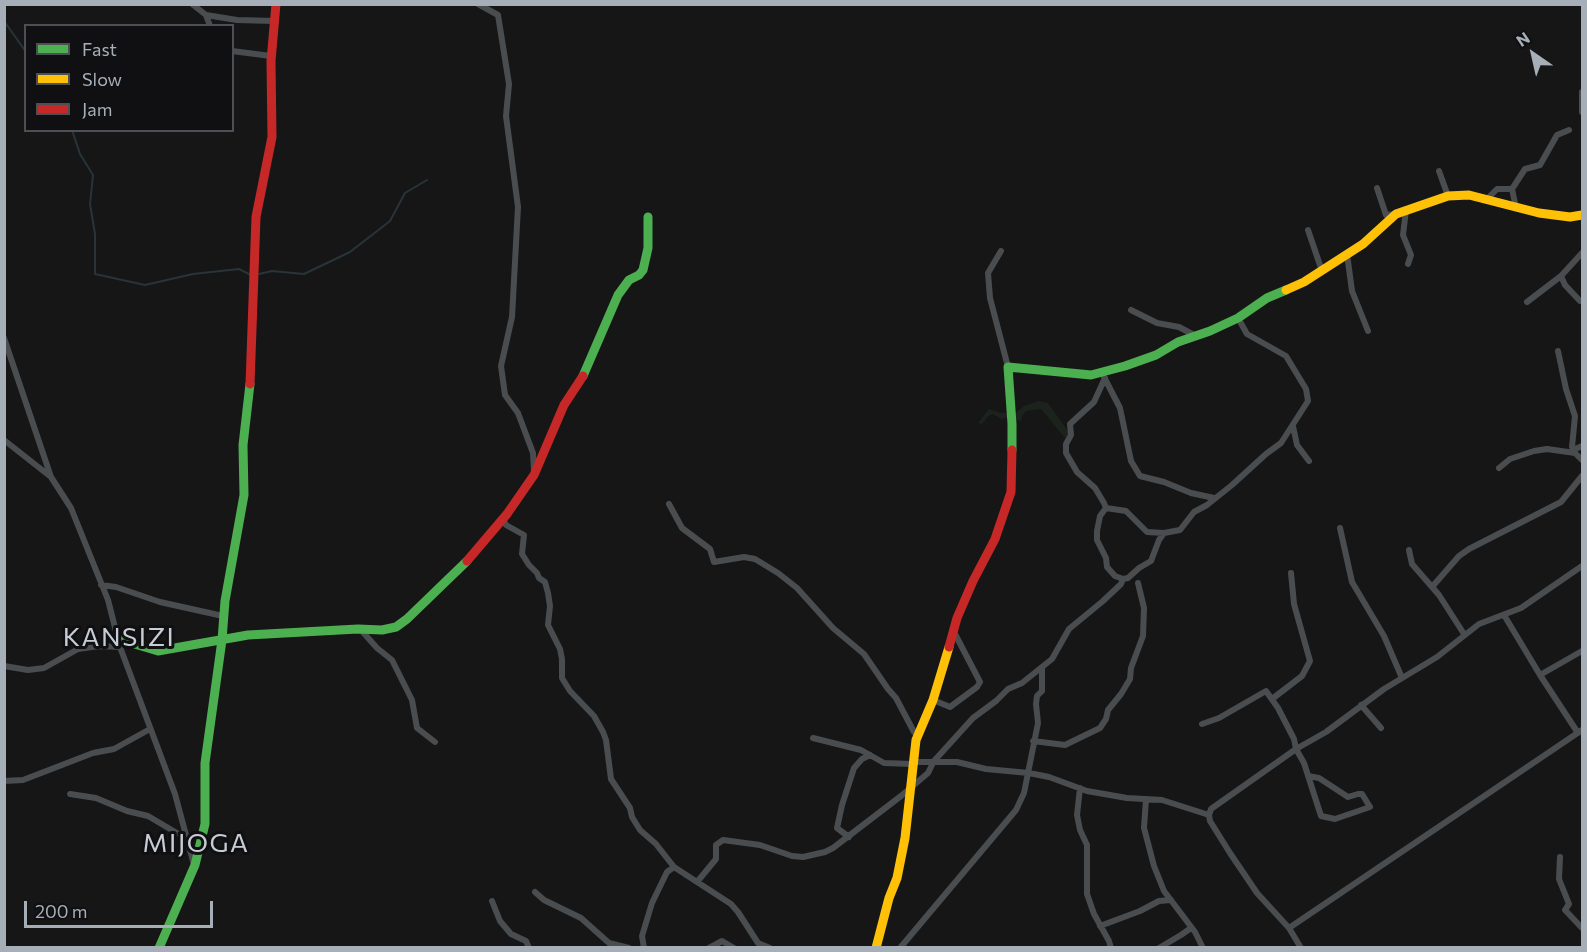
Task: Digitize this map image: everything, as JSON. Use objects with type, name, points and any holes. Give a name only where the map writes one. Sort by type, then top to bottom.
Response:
[{"type":"street","points":[[192,4],[206,15],[237,20],[274,21]]},
{"type":"street","points":[[159,948],[195,865],[206,824],[205,763],[222,640],[223,616],[244,495],[243,445],[250,382],[256,217],[272,128],[271,56],[276,4]]},
{"type":"street","points":[[478,4],[498,15],[509,84],[506,116],[518,207],[512,317],[501,370],[506,394],[518,413],[533,453],[534,475]]},
{"type":"street","points":[[206,15],[209,24]]},
{"type":"street","points":[[234,51],[271,56]]},
{"type":"street","points":[[1582,92],[1582,112]]},
{"type":"street","points":[[1516,208],[1512,189],[1525,169],[1540,165],[1557,135],[1569,130]]},
{"type":"street","points":[[1439,171],[1448,196]]},
{"type":"street","points":[[1377,188],[1386,215],[1448,196],[1468,195],[1516,208],[1570,217],[1582,215]]},
{"type":"street","points":[[1487,199],[1497,189],[1512,189]]},
{"type":"street","points":[[1008,367],[1103,375],[1156,355],[1194,335],[1210,331],[1238,318],[1267,298],[1304,282],[1363,244],[1401,212]]},
{"type":"street","points":[[1401,212],[1403,235],[1411,255],[1408,264]]},
{"type":"street","points":[[4,666],[28,670],[44,668],[78,650],[119,643],[158,651],[248,635],[396,627],[466,563],[503,519],[534,475],[564,405],[582,378],[594,346],[618,296],[630,280],[643,270],[648,248],[648,217]]},
{"type":"street","points":[[1308,230],[1322,271]]},
{"type":"street","points":[[877,947],[889,898],[897,878],[905,838],[912,763],[918,736],[933,700],[953,629],[968,591],[995,539],[1011,492],[1012,424],[1008,367],[990,298],[988,273],[1001,251]]},
{"type":"street","points":[[1527,302],[1561,276],[1582,253]]},
{"type":"street","points":[[1347,254],[1352,291],[1368,331]]},
{"type":"street","points":[[1561,276],[1565,285],[1580,301]]},
{"type":"street","points":[[1131,310],[1158,323],[1179,327],[1194,335]]},
{"type":"street","points":[[1106,508],[1126,511],[1147,532],[1164,533],[1180,530],[1194,512],[1232,486],[1281,443],[1293,426],[1308,401],[1306,390],[1286,356],[1247,334],[1238,318]]},
{"type":"street","points":[[4,338],[51,477],[71,508],[108,600],[119,643],[169,777],[195,865]]},
{"type":"street","points":[[1558,351],[1566,390],[1575,416],[1572,436],[1574,452],[1582,460]]},
{"type":"street","points":[[1103,375],[1120,408],[1131,461],[1140,476],[1214,498]]},
{"type":"street","points":[[1103,375],[1094,402],[1070,424],[1071,435],[1066,444],[1066,453],[1077,472],[1095,488],[1106,508]]},
{"type":"street","points":[[1293,426],[1297,445],[1309,461]]},
{"type":"street","points":[[4,440],[51,477]]},
{"type":"street","points":[[1499,468],[1510,459],[1534,450],[1574,452],[1582,446]]},
{"type":"street","points":[[1432,587],[1464,553],[1561,502],[1582,476]]},
{"type":"street","points":[[669,504],[682,528],[710,549],[714,562],[744,557],[755,560],[778,573],[797,588],[833,628],[864,654],[896,698],[918,736]]},
{"type":"street","points":[[1106,508],[1100,516],[1097,540],[1106,558],[1107,567],[1115,576],[1128,578],[1151,561],[1164,533]]},
{"type":"street","points":[[503,519],[506,525],[524,535],[522,554],[539,578],[545,582],[550,606],[548,625],[560,649],[562,678],[570,691],[594,716],[603,732],[611,779],[630,808],[632,817],[640,830],[656,844],[674,867],[731,904],[760,946],[770,948]]},
{"type":"street","points":[[1340,528],[1352,582],[1384,636],[1402,678]]},
{"type":"street","points":[[1409,550],[1412,564],[1455,617],[1464,634]]},
{"type":"street","points":[[1301,948],[1289,928],[1257,893],[1212,825],[1209,815],[1211,809],[1296,749],[1326,732],[1361,705],[1437,657],[1479,624],[1526,604],[1582,566]]},
{"type":"street","points":[[1272,699],[1302,676],[1310,661],[1294,604],[1291,573]]},
{"type":"street","points":[[697,882],[716,859],[716,845],[723,840],[760,845],[792,856],[803,857],[825,852],[849,837],[928,773],[934,761],[973,718],[1008,689],[1022,683],[1052,659],[1069,629],[1121,584],[1123,579]]},
{"type":"street","points":[[1033,741],[1065,745],[1100,728],[1108,710],[1130,679],[1131,668],[1143,636],[1144,608],[1138,583]]},
{"type":"street","points":[[102,585],[116,587],[160,602],[223,616]]},
{"type":"street","points":[[1289,928],[1580,731],[1540,675],[1504,615]]},
{"type":"street","points":[[933,700],[950,707],[977,687],[980,682],[953,629]]},
{"type":"street","points":[[361,630],[392,660],[412,700],[417,728],[435,742]]},
{"type":"street","points":[[1540,675],[1582,651]]},
{"type":"street","points":[[900,948],[1016,810],[1024,793],[1029,773],[1038,723],[1037,696],[1042,691],[1042,667]]},
{"type":"street","points":[[1202,724],[1219,718],[1266,691],[1294,739],[1321,816],[1335,819],[1370,807],[1362,794],[1348,797],[1320,778],[1308,776]]},
{"type":"street","points":[[1361,705],[1381,728]]},
{"type":"street","points":[[4,781],[23,780],[93,753],[114,749],[150,729]]},
{"type":"street","points":[[813,738],[861,750],[884,763],[957,762],[986,769],[1029,773],[1102,794],[1162,800],[1209,815]]},
{"type":"street","points":[[849,837],[837,828],[842,805],[854,768],[870,755]]},
{"type":"street","points":[[1080,788],[1077,815],[1080,830],[1087,845],[1087,894],[1110,947]]},
{"type":"street","points":[[70,794],[96,798],[127,812],[148,816],[188,839]]},
{"type":"street","points":[[1146,799],[1144,828],[1154,866],[1164,891],[1191,927],[1203,948]]},
{"type":"street","points":[[1560,857],[1559,879],[1569,904],[1565,910],[1582,928]]},
{"type":"street","points":[[644,948],[642,936],[652,903],[667,872],[674,867]]},
{"type":"street","points":[[535,892],[544,900],[581,918],[609,943],[629,948]]},
{"type":"street","points":[[1101,926],[1159,901],[1171,900]]},
{"type":"street","points":[[492,901],[500,921],[511,934],[526,941],[529,948]]},
{"type":"street","points":[[1159,948],[1191,927]]},
{"type":"street","points":[[709,948],[722,941],[734,948]]},
{"type":"shaded area","points":[[1039,401],[1048,403],[1071,435],[1064,437],[1041,409],[1026,411],[1021,421],[1009,417],[1002,419],[993,414],[988,416],[982,424],[978,423],[989,409],[1000,413],[1016,413],[1024,406]]},
{"type":"waterway","points":[[4,21],[24,49]]},
{"type":"waterway","points":[[73,132],[80,154],[93,175],[90,204],[95,234],[95,274],[145,285],[193,274],[239,269],[251,275]]},
{"type":"waterway","points":[[259,274],[272,271],[304,274],[350,252],[390,221],[405,193],[427,180]]},
{"type":"traffic: fast","points":[[583,376],[618,295],[629,280],[643,270],[648,248],[648,217]]},
{"type":"traffic: fast","points":[[1012,450],[1008,367],[1091,375],[1125,366],[1156,355],[1178,342],[1238,318],[1267,298],[1286,290]]},
{"type":"traffic: fast","points":[[159,948],[195,865],[205,824],[205,763],[222,640],[225,601],[244,495],[243,445],[250,384]]},
{"type":"traffic: fast","points":[[118,639],[158,651],[248,635],[358,629],[382,630],[396,627],[467,561]]},
{"type":"traffic: slow","points":[[1286,290],[1304,282],[1363,244],[1396,214],[1448,196],[1469,195],[1539,213],[1570,217],[1582,215]]},
{"type":"traffic: slow","points":[[876,948],[889,898],[897,878],[905,838],[916,740],[933,700],[949,647]]},
{"type":"traffic: jam","points":[[250,384],[256,217],[272,137],[271,61],[276,4]]},
{"type":"traffic: jam","points":[[467,561],[507,514],[534,475],[564,405],[583,376]]},
{"type":"traffic: jam","points":[[949,647],[957,618],[995,539],[1011,492],[1012,450]]},
{"type":"district","name":"KANSIZI","points":[[119,637]]},
{"type":"district","name":"MIJOGA","points":[[196,843]]}]
